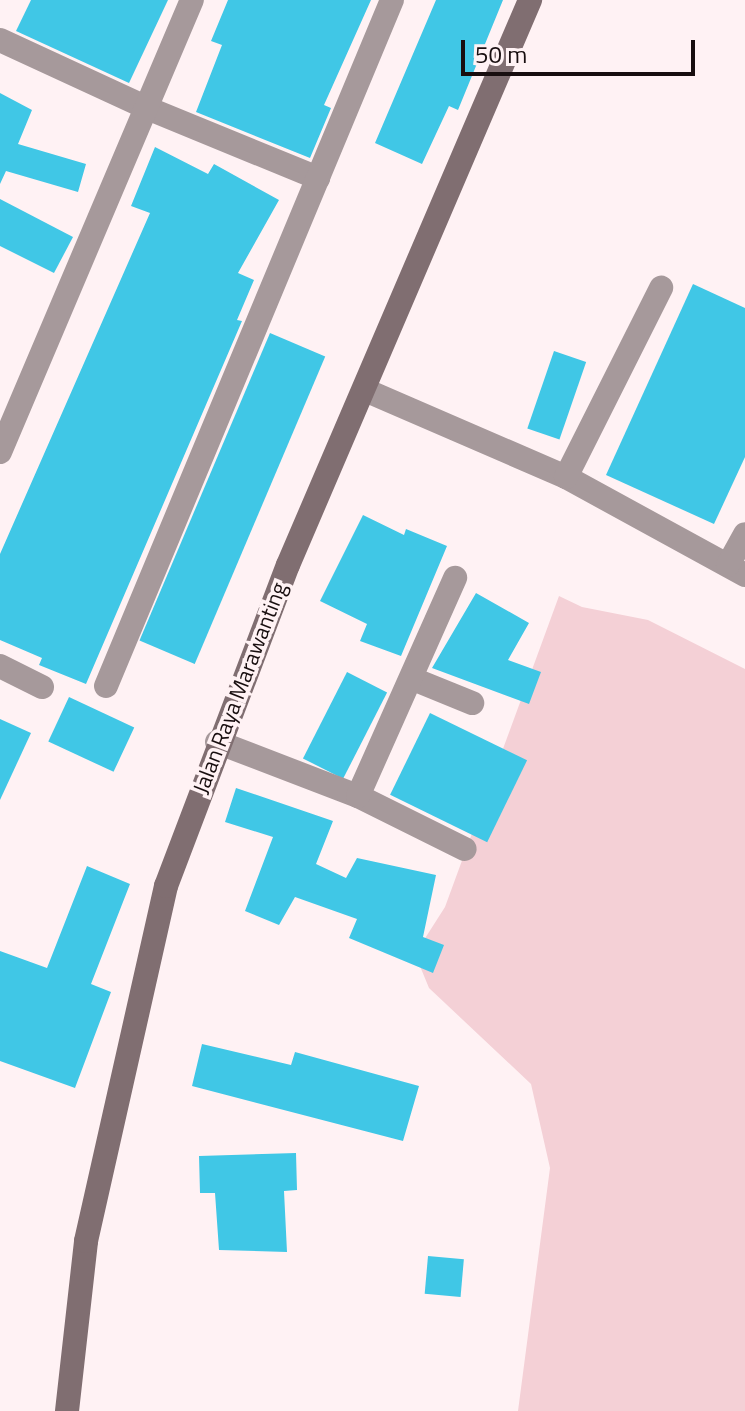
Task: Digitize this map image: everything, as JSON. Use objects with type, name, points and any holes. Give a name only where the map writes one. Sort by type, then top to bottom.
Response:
[{"type":"street","points":[[0,452],[192,0]]},
{"type":"street","points":[[106,686],[392,0]]},
{"type":"street","name":"Jalan Raya Marawanting","points":[[67,1411],[86,1241],[156,920],[217,742],[530,0]]},
{"type":"street","points":[[0,40],[147,108],[318,178]]},
{"type":"street","points":[[566,477],[661,288]]},
{"type":"street","points":[[365,390],[566,477],[736,570],[745,534]]},
{"type":"street","points":[[358,796],[413,679],[455,578]]},
{"type":"street","points":[[0,666],[42,687]]},
{"type":"street","points":[[413,679],[472,703]]},
{"type":"street","points":[[217,742],[358,796],[465,849]]},
{"type":"shaded area","points":[[559,596],[582,607],[648,620],[745,669],[745,1411],[518,1411],[550,1168],[531,1084],[429,988],[415,954],[445,907]]},
{"type":"building","points":[[31,0],[168,0],[129,83],[16,31]]},
{"type":"building","points":[[228,0],[371,0],[324,105],[331,108],[310,158],[196,112],[222,45],[211,41]]},
{"type":"building","points":[[436,0],[503,0],[458,110],[449,106],[422,164],[375,143]]},
{"type":"building","points":[[0,93],[32,110],[18,144],[86,164],[78,192],[6,171],[0,184]]},
{"type":"building","points":[[155,147],[208,174],[214,164],[279,200],[238,273],[254,280],[237,320],[242,321],[86,684],[39,665],[42,658],[0,640],[0,554],[150,213],[131,206]]},
{"type":"building","points":[[0,199],[73,237],[54,273],[0,246]]},
{"type":"building","points":[[693,284],[745,308],[745,457],[714,524],[606,475]]},
{"type":"building","points":[[270,333],[325,356],[195,664],[139,640]]},
{"type":"building","points":[[554,351],[586,362],[559,440],[527,429]]},
{"type":"building","points":[[363,515],[404,535],[406,529],[447,546],[401,656],[360,641],[367,624],[320,601]]},
{"type":"building","points":[[476,593],[529,623],[508,660],[541,672],[529,704],[432,668]]},
{"type":"building","points":[[347,672],[387,692],[343,779],[303,758]]},
{"type":"building","points":[[69,697],[134,727],[114,772],[48,741]]},
{"type":"building","points":[[430,713],[527,760],[487,842],[390,795]]},
{"type":"building","points":[[0,719],[31,733],[0,800]]},
{"type":"building","points":[[236,788],[333,821],[316,864],[346,878],[357,858],[436,875],[423,937],[444,945],[433,973],[349,938],[357,919],[295,897],[279,925],[245,911],[273,837],[225,822]]},
{"type":"building","points":[[87,866],[130,884],[91,984],[111,992],[75,1088],[0,1061],[0,951],[47,968]]},
{"type":"building","points":[[202,1044],[291,1065],[295,1052],[419,1086],[403,1141],[192,1086]]},
{"type":"building","points":[[296,1153],[297,1190],[284,1191],[287,1252],[219,1250],[215,1193],[200,1193],[199,1156]]},
{"type":"building","points":[[428,1256],[464,1259],[461,1297],[425,1294]]}]
